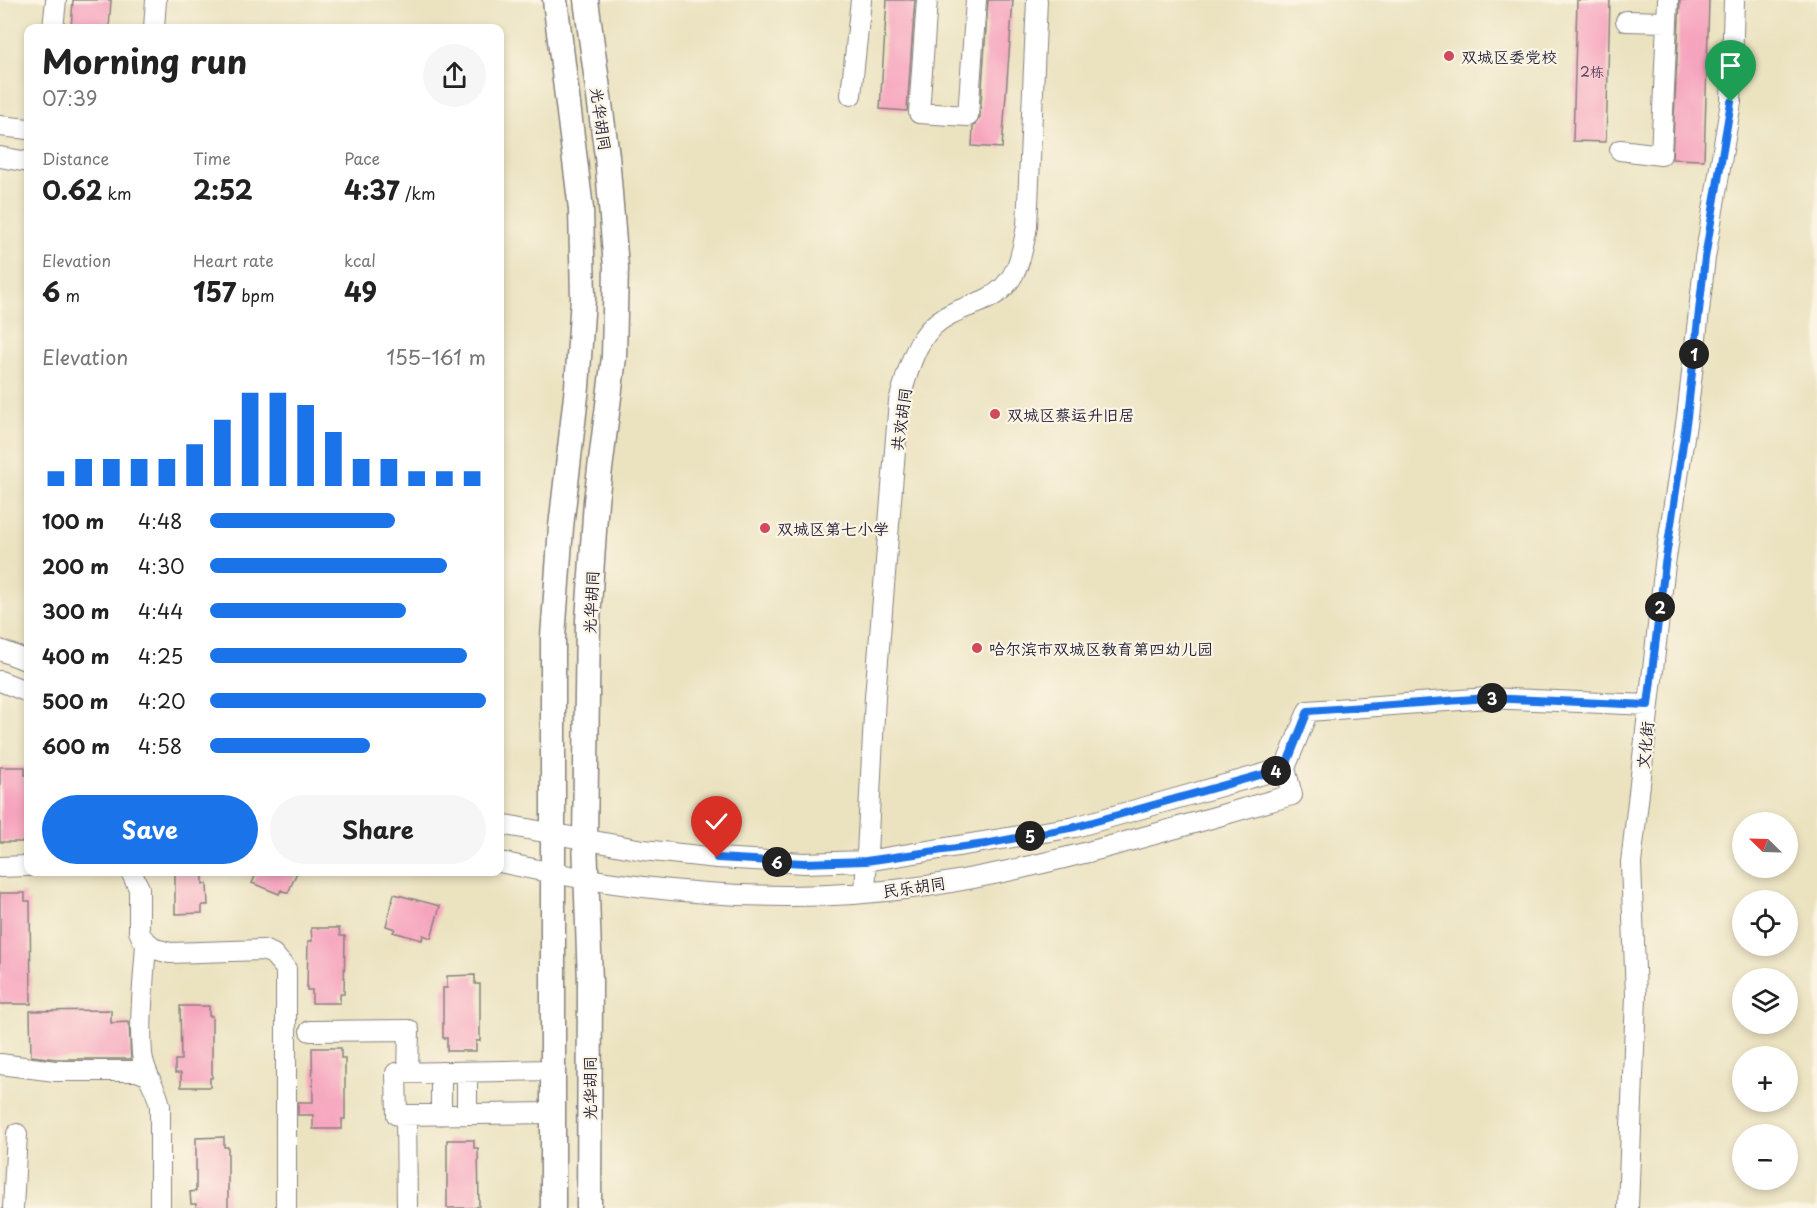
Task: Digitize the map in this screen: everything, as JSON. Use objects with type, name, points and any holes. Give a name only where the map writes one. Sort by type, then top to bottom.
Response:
[{"type":"main road","name":"光华胡同","points":[[553,1208],[551,874],[553,637],[561,527],[577,387],[583,298],[581,209],[555,0]]},
{"type":"main road","name":"光华胡同","points":[[586,0],[607,156],[616,267],[614,357],[596,501],[588,620],[585,840],[590,982],[589,1208]]},
{"type":"street","points":[[53,24],[56,0]]},
{"type":"street","points":[[154,24],[156,0]]},
{"type":"street","points":[[850,94],[861,0]]},
{"type":"street","points":[[927,0],[919,113],[968,116],[976,0]]},
{"type":"street","name":"共欢胡同","points":[[865,893],[875,697],[899,401],[911,360],[933,327],[963,307],[987,299],[1005,287],[1021,262],[1027,226],[1037,0]]},
{"type":"street","points":[[1620,150],[1661,155],[1668,0]]},
{"type":"street","name":"文化街","points":[[1628,1208],[1636,996],[1631,863],[1665,564],[1687,417],[1705,258],[1731,102],[1734,0]]},
{"type":"street","points":[[1626,21],[1667,22]]},
{"type":"street","points":[[0,126],[24,129]]},
{"type":"street","points":[[0,157],[24,161]]},
{"type":"street","points":[[0,650],[24,659]]},
{"type":"street","points":[[0,681],[24,690]]},
{"type":"street","points":[[1285,768],[1308,711],[1488,698],[1648,705]]},
{"type":"street","name":"民乐胡同","points":[[504,825],[552,835],[717,858],[804,863],[866,861],[1075,827],[1285,768],[1292,795],[1070,857],[978,877],[865,893],[801,896],[709,893],[586,880],[504,863]]},
{"type":"street","points":[[0,867],[24,866]]},
{"type":"street","points":[[133,876],[139,888],[138,921],[146,943],[142,1055],[147,1075],[158,1095],[160,1106],[160,1207]]},
{"type":"street","points":[[146,943],[162,952],[263,950],[273,954],[286,969],[286,1208]]},
{"type":"street","points":[[144,979],[151,963],[157,958],[199,955],[207,952]]},
{"type":"street","points":[[287,1015],[292,1024],[310,1031]]},
{"type":"street","points":[[286,1053],[294,1037],[310,1031],[409,1030],[408,1073]]},
{"type":"street","points":[[0,1064],[55,1071],[137,1071],[147,1075]]},
{"type":"street","points":[[552,1070],[396,1073],[397,1115],[552,1113]]},
{"type":"street","points":[[441,1072],[441,1115]]},
{"type":"street","points":[[467,1072],[467,1114]]},
{"type":"street","points":[[406,1115],[407,1208]]},
{"type":"street","points":[[13,1208],[17,1134]]},
{"type":"building","points":[[73,0],[111,0],[109,24],[71,24]]},
{"type":"building","points":[[887,0],[915,0],[907,111],[880,109]]},
{"type":"building","points":[[988,0],[1013,0],[1002,148],[972,146],[973,127],[980,117]]},
{"type":"building","points":[[1577,0],[1610,0],[1606,142],[1573,141]]},
{"type":"building","points":[[1680,0],[1709,0],[1704,160],[1672,159]]},
{"type":"building","points":[[0,767],[24,767],[24,842],[0,842]]},
{"type":"building","points":[[175,876],[203,876],[203,884],[207,884],[208,905],[202,905],[202,913],[175,914]]},
{"type":"building","points":[[255,876],[295,876],[288,893],[281,890],[279,894],[252,883]]},
{"type":"building","points":[[0,893],[25,893],[25,901],[30,901],[31,1004],[0,1004]]},
{"type":"building","points":[[394,894],[440,906],[431,938],[423,935],[422,940],[393,932],[395,929],[386,926]]},
{"type":"building","points":[[311,928],[339,928],[340,936],[345,936],[344,994],[340,994],[340,1003],[312,1003],[312,990],[307,990],[308,941],[312,941]]},
{"type":"building","points":[[475,975],[475,984],[480,984],[480,1041],[476,1041],[476,1051],[447,1051],[447,1038],[443,1038],[443,988],[447,988],[447,976]]},
{"type":"building","points":[[180,1006],[209,1006],[209,1016],[212,1016],[210,1087],[181,1087],[181,1073],[175,1073],[175,1060],[181,1060]]},
{"type":"building","points":[[111,1010],[111,1023],[129,1022],[131,1059],[56,1059],[31,1056],[30,1011]]},
{"type":"building","points":[[312,1048],[341,1048],[341,1058],[345,1058],[345,1119],[342,1119],[342,1129],[313,1129],[313,1115],[298,1115],[298,1102],[313,1102]]},
{"type":"building","points":[[224,1137],[224,1147],[228,1147],[228,1208],[196,1208],[196,1204],[191,1204],[190,1192],[196,1191],[196,1138]]},
{"type":"building","points":[[447,1140],[474,1140],[474,1148],[478,1148],[479,1206],[447,1208]]},
{"type":"place","name":"双城区委党校","points":[[1449,56]]},
{"type":"place","name":"双城区蔡运升旧居","points":[[995,414]]},
{"type":"place","name":"双城区第七小学","points":[[765,528]]},
{"type":"place","name":"哈尔滨市双城区教育第四幼儿园","points":[[977,648]]},
{"type":"route","points":[[717,858],[804,863],[866,861],[985,844],[1075,827],[1285,768],[1308,711],[1488,698],[1648,705],[1665,564],[1687,417],[1705,258],[1731,102]]}]
